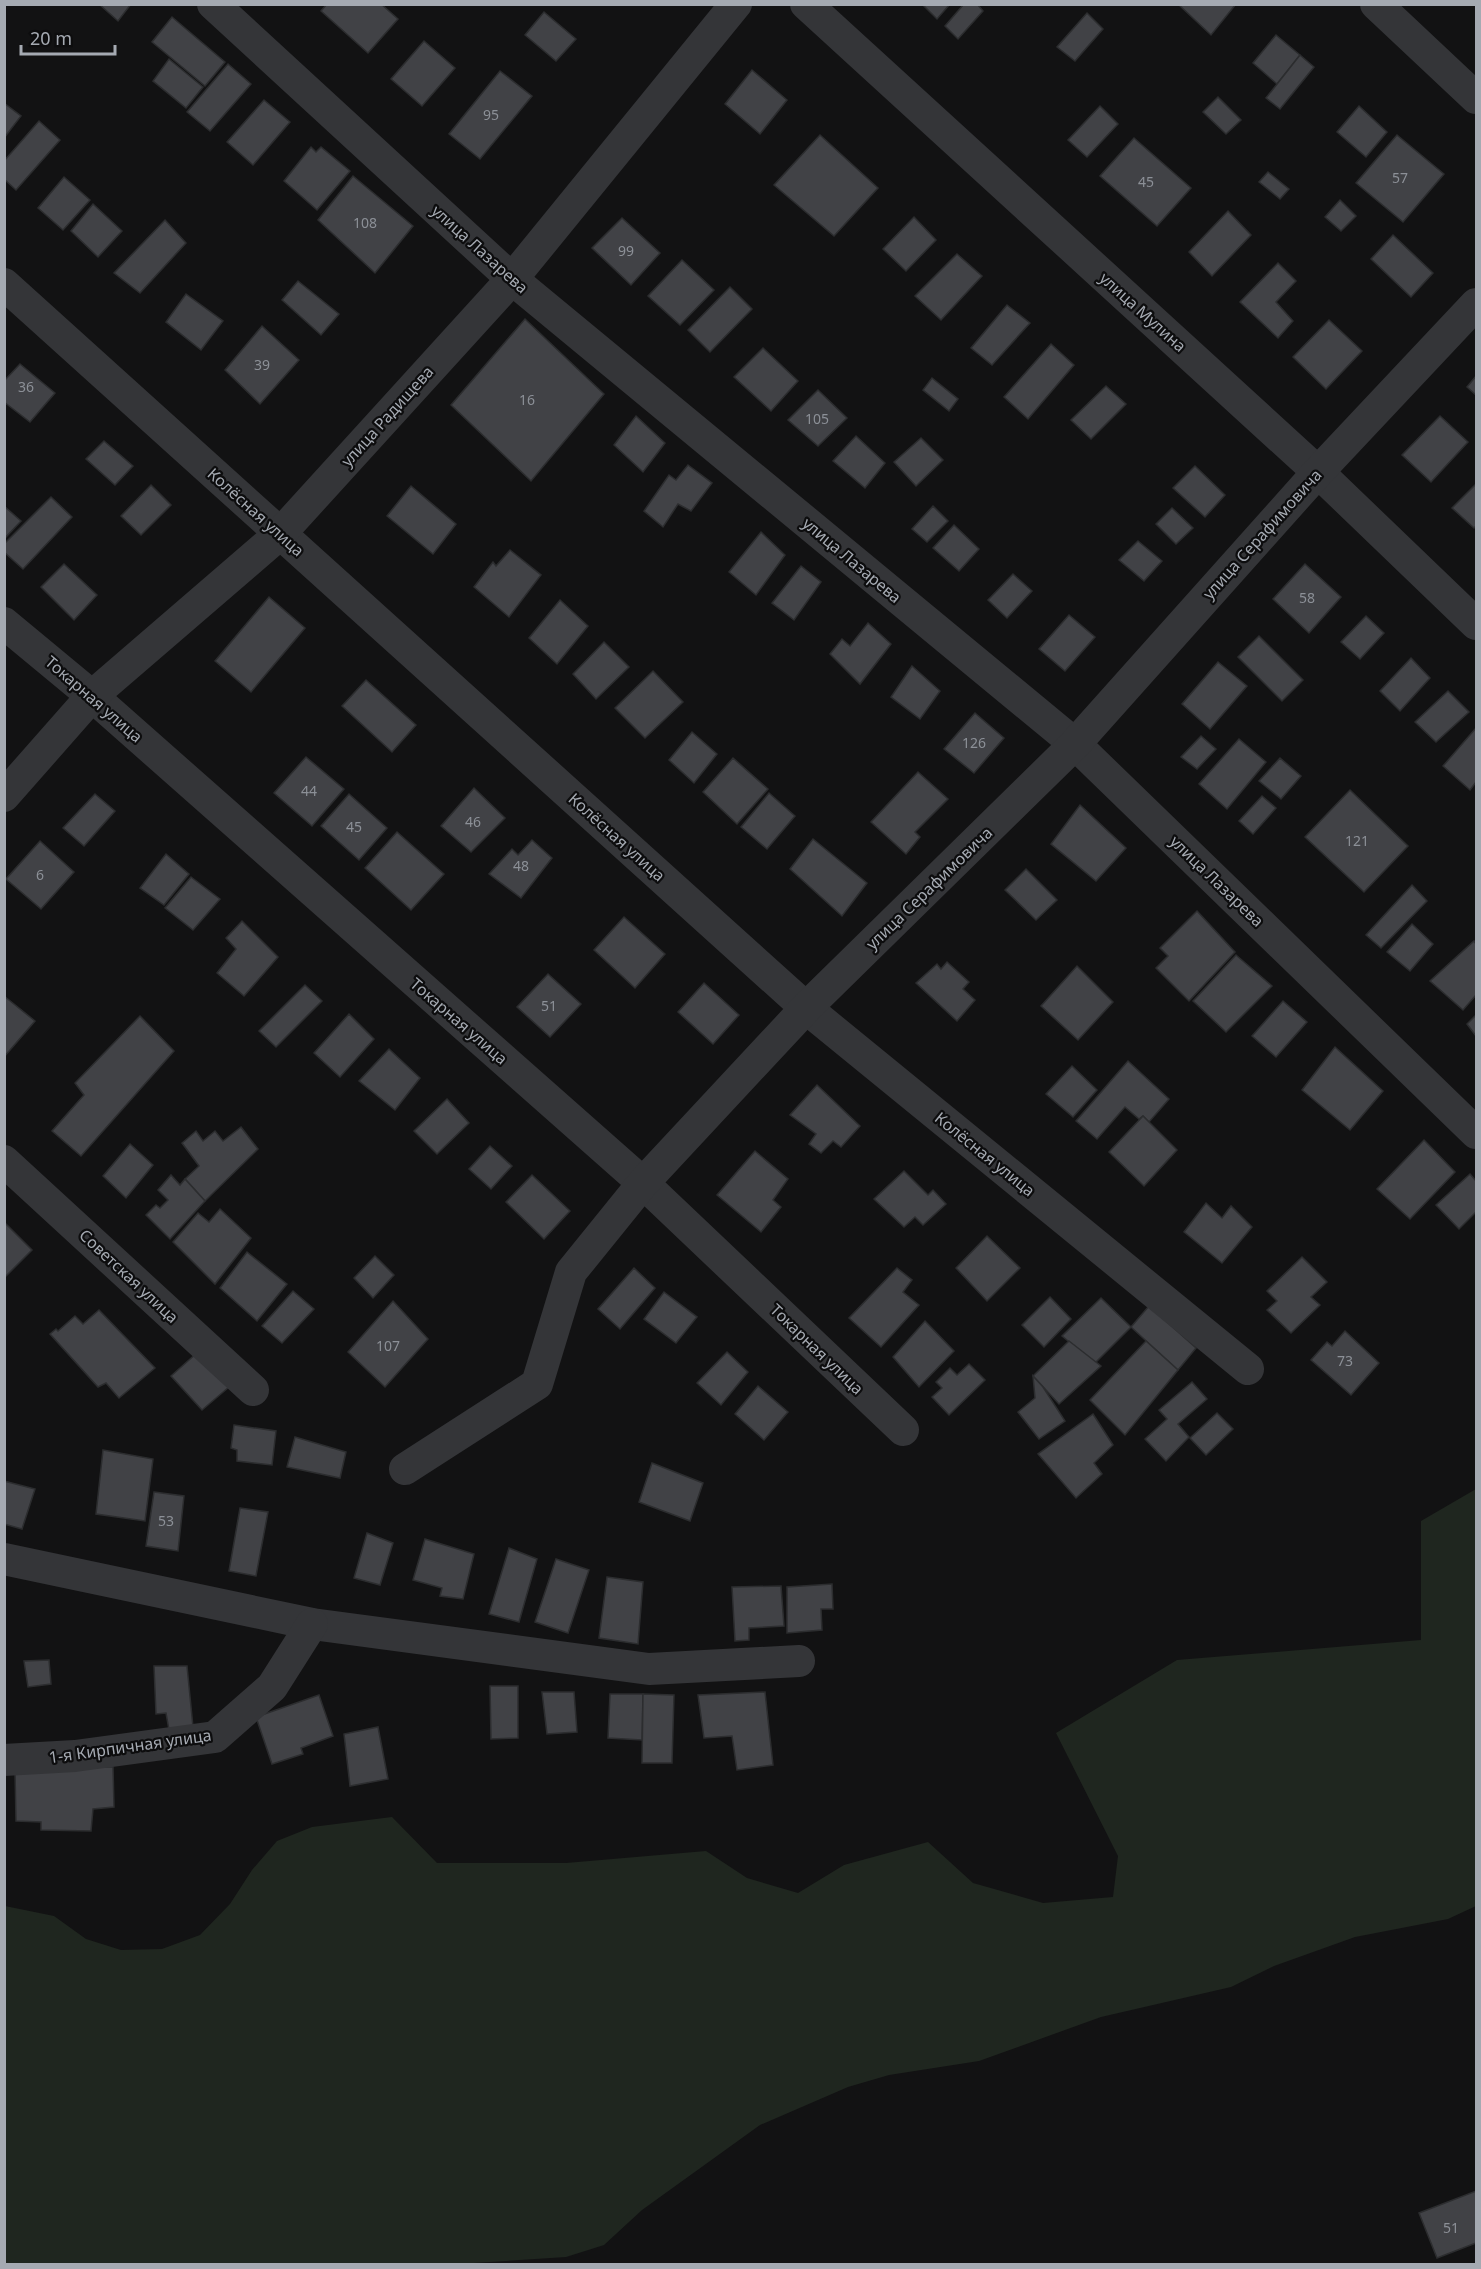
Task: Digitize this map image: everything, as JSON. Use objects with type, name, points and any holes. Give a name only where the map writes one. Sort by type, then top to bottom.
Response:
[{"type":"street","name":"улица Лазарева","points":[[213,4],[512,279],[1075,744],[1476,1133]]},
{"type":"street","name":"улица Радищева","points":[[4,796],[92,696],[280,534],[512,279],[736,4]]},
{"type":"street","name":"улица Мулина","points":[[806,4],[1318,472],[1476,624]]},
{"type":"street","points":[[1376,4],[1476,98]]},
{"type":"street","name":"Колёсная улица","points":[[4,284],[807,1008],[1248,1369]]},
{"type":"street","name":"улица Серафимовича","points":[[405,1469],[537,1384],[571,1272],[643,1183],[807,1008],[1075,744],[1318,472],[1476,304]]},
{"type":"street","name":"Токарная улица","points":[[4,623],[92,696],[643,1183],[903,1430]]},
{"type":"street","name":"Советская улица","points":[[4,1161],[253,1390]]},
{"type":"street","points":[[4,1558],[312,1624],[649,1669],[799,1661]]},
{"type":"street","name":"1-я Кирпичная улица","points":[[4,1760],[75,1756],[215,1737],[272,1687],[312,1624]]},
{"type":"shaded area","points":[[1476,1489],[1476,1906],[1448,1919],[1355,1937],[1274,1966],[1231,1987],[1101,2017],[979,2061],[889,2075],[848,2087],[760,2125],[642,2210],[604,2245],[566,2257],[458,2264],[5,2264],[5,1906],[54,1916],[86,1939],[121,1950],[162,1949],[200,1935],[230,1904],[252,1870],[277,1841],[312,1827],[392,1817],[437,1863],[566,1863],[706,1851],[747,1878],[798,1893],[844,1865],[928,1842],[973,1883],[1043,1903],[1113,1897],[1118,1856],[1056,1733],[1177,1660],[1421,1640],[1421,1521]]},
{"type":"building","points":[[99,4],[131,4],[118,21]]},
{"type":"building","points":[[327,4],[381,4],[398,19],[368,53],[321,11]]},
{"type":"building","points":[[922,4],[950,4],[937,19]]},
{"type":"building","points":[[964,4],[977,4],[983,11],[958,39],[945,26]]},
{"type":"building","points":[[1178,4],[1236,4],[1211,35]]},
{"type":"building","points":[[544,12],[576,39],[556,61],[525,35]]},
{"type":"building","points":[[1087,13],[1103,29],[1075,61],[1057,47]]},
{"type":"building","points":[[172,17],[225,62],[205,86],[152,42]]},
{"type":"building","points":[[1276,35],[1300,55],[1277,84],[1253,63]]},
{"type":"building","points":[[424,41],[455,68],[422,106],[391,79]]},
{"type":"building","points":[[1300,55],[1314,67],[1280,109],[1266,98]]},
{"type":"building","points":[[169,59],[203,87],[186,108],[153,81]]},
{"type":"building","points":[[228,64],[251,84],[210,131],[187,112]]},
{"type":"building","points":[[752,70],[787,100],[760,134],[725,104]]},
{"type":"building","points":[[500,71],[532,96],[480,159],[449,134]]},
{"type":"building","points":[[1218,97],[1241,120],[1226,134],[1203,112]]},
{"type":"building","points":[[264,100],[290,122],[253,165],[227,142]]},
{"type":"building","points":[[4,103],[21,116],[4,138]]},
{"type":"building","points":[[1100,106],[1118,124],[1087,157],[1068,140]]},
{"type":"building","points":[[1359,106],[1387,132],[1366,157],[1337,132]]},
{"type":"building","points":[[39,121],[60,140],[16,190],[4,179],[4,161]]},
{"type":"building","points":[[820,135],[878,188],[834,236],[774,185]]},
{"type":"building","points":[[1397,135],[1444,174],[1403,222],[1356,183]]},
{"type":"building","points":[[1134,138],[1191,188],[1157,226],[1100,176]]},
{"type":"building","points":[[311,147],[316,152],[321,147],[350,171],[317,210],[284,181]]},
{"type":"building","points":[[1268,172],[1289,189],[1280,199],[1259,182]]},
{"type":"building","points":[[353,176],[413,226],[375,273],[318,220]]},
{"type":"building","points":[[64,177],[90,200],[63,230],[38,208]]},
{"type":"building","points":[[1340,200],[1356,216],[1341,231],[1325,217]]},
{"type":"building","points":[[93,204],[122,231],[98,257],[71,231]]},
{"type":"building","points":[[1228,211],[1251,235],[1212,276],[1189,252]]},
{"type":"building","points":[[914,217],[936,240],[906,271],[883,249]]},
{"type":"building","points":[[622,218],[660,253],[631,285],[592,248]]},
{"type":"building","points":[[165,220],[186,243],[140,293],[114,273]]},
{"type":"building","points":[[1393,235],[1433,273],[1411,297],[1371,259]]},
{"type":"building","points":[[957,254],[982,276],[941,320],[915,296]]},
{"type":"building","points":[[682,260],[714,290],[680,325],[648,296]]},
{"type":"building","points":[[1278,263],[1296,281],[1276,302],[1293,321],[1278,338],[1240,302]]},
{"type":"building","points":[[298,281],[339,314],[321,335],[282,300]]},
{"type":"building","points":[[730,287],[752,309],[710,352],[688,330]]},
{"type":"building","points":[[186,294],[223,321],[201,350],[166,322]]},
{"type":"building","points":[[1007,305],[1030,323],[992,365],[971,348]]},
{"type":"building","points":[[525,319],[604,394],[531,481],[451,405]]},
{"type":"building","points":[[1329,320],[1362,351],[1326,389],[1293,357]]},
{"type":"building","points":[[262,326],[299,360],[260,404],[225,370]]},
{"type":"building","points":[[1051,344],[1074,365],[1028,419],[1004,397]]},
{"type":"building","points":[[763,348],[798,381],[771,411],[734,377]]},
{"type":"building","points":[[20,364],[55,393],[30,422],[4,402],[4,381]]},
{"type":"building","points":[[1476,376],[1476,395],[1467,387]]},
{"type":"building","points":[[932,378],[958,399],[949,411],[923,390]]},
{"type":"building","points":[[1106,386],[1126,404],[1091,439],[1071,420]]},
{"type":"building","points":[[818,390],[847,418],[818,446],[788,420]]},
{"type":"building","points":[[636,416],[665,443],[643,472],[614,445]]},
{"type":"building","points":[[1440,416],[1468,442],[1431,482],[1402,455]]},
{"type":"building","points":[[856,436],[885,463],[865,488],[833,461]]},
{"type":"building","points":[[921,438],[943,460],[916,486],[894,462]]},
{"type":"building","points":[[104,441],[133,466],[115,485],[86,459]]},
{"type":"building","points":[[688,465],[712,483],[691,511],[678,504],[663,527],[644,511],[669,475],[676,480]]},
{"type":"building","points":[[1195,466],[1225,495],[1205,517],[1173,488]]},
{"type":"building","points":[[1476,484],[1476,526],[1474,528],[1452,508]]},
{"type":"building","points":[[151,485],[171,505],[141,535],[121,516]]},
{"type":"building","points":[[411,486],[456,524],[433,554],[387,516]]},
{"type":"building","points":[[51,497],[72,517],[23,569],[4,552],[4,544]]},
{"type":"building","points":[[4,506],[21,521],[4,539]]},
{"type":"building","points":[[933,506],[948,521],[927,542],[912,529]]},
{"type":"building","points":[[1172,508],[1193,528],[1176,544],[1156,524]]},
{"type":"building","points":[[954,525],[979,549],[959,571],[933,548]]},
{"type":"building","points":[[761,532],[785,555],[756,595],[729,572]]},
{"type":"building","points":[[1138,541],[1162,561],[1144,581],[1119,560]]},
{"type":"building","points":[[510,550],[541,575],[509,617],[474,587],[493,562],[496,566]]},
{"type":"building","points":[[64,564],[97,595],[74,620],[41,587]]},
{"type":"building","points":[[1305,564],[1341,597],[1309,633],[1273,599]]},
{"type":"building","points":[[801,566],[821,582],[794,620],[772,603]]},
{"type":"building","points":[[1013,574],[1032,591],[1007,618],[988,600]]},
{"type":"building","points":[[269,597],[305,628],[251,692],[215,661]]},
{"type":"building","points":[[560,600],[588,626],[557,664],[529,638]]},
{"type":"building","points":[[1069,615],[1095,637],[1065,671],[1039,649]]},
{"type":"building","points":[[1366,616],[1384,633],[1360,659],[1341,642]]},
{"type":"building","points":[[868,623],[891,644],[860,684],[830,654],[842,639],[850,646]]},
{"type":"building","points":[[1259,636],[1303,680],[1282,701],[1238,657]]},
{"type":"building","points":[[604,642],[629,667],[596,699],[573,674]]},
{"type":"building","points":[[1411,658],[1430,678],[1400,711],[1380,691]]},
{"type":"building","points":[[1218,662],[1247,686],[1210,729],[1182,704]]},
{"type":"building","points":[[912,666],[940,691],[920,719],[891,697]]},
{"type":"building","points":[[653,671],[683,702],[645,738],[615,708]]},
{"type":"building","points":[[366,680],[416,725],[392,752],[342,706]]},
{"type":"building","points":[[1448,691],[1469,712],[1436,742],[1415,722]]},
{"type":"building","points":[[975,713],[1004,738],[974,773],[944,749]]},
{"type":"building","points":[[1476,728],[1476,782],[1470,790],[1443,766]]},
{"type":"building","points":[[692,732],[717,754],[694,783],[669,760]]},
{"type":"building","points":[[1201,736],[1216,749],[1197,769],[1181,757]]},
{"type":"building","points":[[1239,739],[1266,762],[1227,809],[1199,784]]},
{"type":"building","points":[[306,757],[344,789],[312,826],[274,793]]},
{"type":"building","points":[[733,758],[768,789],[737,824],[703,792]]},
{"type":"building","points":[[1280,758],[1301,776],[1281,799],[1259,781]]},
{"type":"building","points":[[918,772],[948,799],[915,832],[920,837],[906,854],[871,822]]},
{"type":"building","points":[[474,788],[505,818],[471,852],[441,826]]},
{"type":"building","points":[[1350,790],[1408,846],[1364,892],[1305,837]]},
{"type":"building","points":[[769,793],[795,816],[767,849],[741,827]]},
{"type":"building","points":[[95,794],[115,811],[84,846],[63,828]]},
{"type":"building","points":[[349,794],[387,828],[359,860],[321,826]]},
{"type":"building","points":[[1262,796],[1276,808],[1253,834],[1239,821]]},
{"type":"building","points":[[1080,805],[1126,848],[1096,881],[1051,844]]},
{"type":"building","points":[[397,832],[444,874],[411,910],[365,868]]},
{"type":"building","points":[[813,839],[867,883],[842,916],[790,869]]},
{"type":"building","points":[[532,840],[552,858],[521,898],[489,874],[512,849],[518,855]]},
{"type":"building","points":[[40,841],[74,872],[41,909],[6,879]]},
{"type":"building","points":[[166,854],[189,874],[164,905],[140,888]]},
{"type":"building","points":[[1026,869],[1057,900],[1036,920],[1005,890]]},
{"type":"building","points":[[191,877],[220,899],[193,930],[165,908]]},
{"type":"building","points":[[1412,885],[1427,901],[1381,948],[1366,935]]},
{"type":"building","points":[[1197,911],[1235,952],[1189,1001],[1156,968],[1168,956],[1160,948]]},
{"type":"building","points":[[624,917],[665,954],[635,988],[594,950]]},
{"type":"building","points":[[242,921],[278,957],[244,996],[217,973],[236,949],[226,938]]},
{"type":"building","points":[[1412,924],[1433,944],[1410,971],[1387,952]]},
{"type":"building","points":[[1474,941],[1476,944],[1476,995],[1463,1010],[1430,981]]},
{"type":"building","points":[[1236,955],[1272,986],[1226,1032],[1193,1001]]},
{"type":"building","points":[[947,962],[969,982],[963,989],[975,1000],[957,1021],[916,983],[937,964],[941,969]]},
{"type":"building","points":[[1077,966],[1113,1002],[1078,1040],[1041,1006]]},
{"type":"building","points":[[548,974],[581,1004],[550,1037],[517,1007]]},
{"type":"building","points":[[704,983],[739,1015],[713,1044],[678,1012]]},
{"type":"building","points":[[305,985],[322,1001],[276,1047],[259,1031]]},
{"type":"building","points":[[4,996],[35,1021],[4,1057]]},
{"type":"building","points":[[1283,1001],[1307,1022],[1276,1057],[1252,1036]]},
{"type":"building","points":[[349,1014],[374,1039],[340,1077],[314,1053]]},
{"type":"building","points":[[1476,1015],[1476,1036],[1467,1024]]},
{"type":"building","points":[[140,1016],[174,1051],[81,1156],[52,1131],[84,1095],[75,1083]]},
{"type":"building","points":[[1335,1047],[1383,1091],[1350,1130],[1302,1090]]},
{"type":"building","points":[[389,1049],[420,1078],[395,1110],[359,1081]]},
{"type":"building","points":[[1128,1061],[1169,1099],[1149,1122],[1143,1116],[1139,1119],[1125,1107],[1097,1139],[1076,1121]]},
{"type":"building","points":[[1072,1066],[1097,1090],[1073,1117],[1046,1094]]},
{"type":"building","points":[[817,1085],[860,1126],[841,1147],[833,1141],[821,1153],[809,1144],[816,1134],[790,1115]]},
{"type":"building","points":[[447,1099],[469,1123],[437,1154],[414,1131]]},
{"type":"building","points":[[1143,1116],[1177,1150],[1144,1186],[1109,1152]]},
{"type":"building","points":[[241,1127],[258,1149],[205,1201],[185,1179],[199,1166],[182,1143],[196,1131],[203,1141],[215,1131],[223,1141]]},
{"type":"building","points":[[1424,1140],[1455,1172],[1410,1219],[1377,1189]]},
{"type":"building","points":[[130,1144],[153,1165],[126,1198],[103,1176]]},
{"type":"building","points":[[490,1146],[512,1166],[491,1189],[469,1169]]},
{"type":"building","points":[[755,1151],[788,1179],[773,1200],[781,1207],[761,1232],[717,1195]]},
{"type":"building","points":[[904,1171],[928,1195],[933,1190],[946,1204],[923,1225],[915,1217],[904,1227],[874,1199]]},
{"type":"building","points":[[1470,1174],[1476,1181],[1476,1212],[1459,1229],[1436,1205]]},
{"type":"building","points":[[171,1175],[180,1185],[185,1179],[205,1201],[170,1239],[146,1215],[156,1205],[160,1208],[168,1200],[158,1190]]},
{"type":"building","points":[[532,1175],[570,1211],[544,1239],[506,1202]]},
{"type":"building","points":[[1206,1203],[1222,1218],[1231,1206],[1252,1227],[1222,1263],[1184,1232]]},
{"type":"building","points":[[220,1209],[251,1238],[215,1284],[173,1242],[198,1213],[209,1222]]},
{"type":"building","points":[[4,1222],[32,1250],[4,1278]]},
{"type":"building","points":[[987,1236],[1020,1268],[987,1301],[956,1268]]},
{"type":"building","points":[[247,1252],[287,1284],[257,1321],[220,1288]]},
{"type":"building","points":[[375,1256],[394,1275],[373,1298],[354,1278]]},
{"type":"building","points":[[1302,1257],[1327,1282],[1311,1297],[1320,1305],[1291,1333],[1267,1310],[1277,1301],[1267,1291]]},
{"type":"building","points":[[634,1268],[655,1288],[620,1329],[598,1309]]},
{"type":"building","points":[[897,1268],[912,1280],[903,1292],[919,1305],[881,1347],[849,1318]]},
{"type":"building","points":[[293,1291],[314,1309],[282,1343],[262,1326]]},
{"type":"building","points":[[664,1292],[697,1317],[676,1343],[644,1319]]},
{"type":"building","points":[[1050,1297],[1071,1319],[1044,1347],[1022,1325]]},
{"type":"building","points":[[1101,1298],[1131,1327],[1095,1363],[1062,1336]]},
{"type":"building","points":[[393,1301],[428,1339],[385,1387],[348,1352]]},
{"type":"building","points":[[1149,1306],[1196,1348],[1178,1370],[1131,1327]]},
{"type":"building","points":[[99,1310],[155,1368],[119,1398],[106,1383],[98,1387],[50,1334],[56,1329],[58,1331],[75,1316],[83,1324]]},
{"type":"building","points":[[925,1321],[954,1351],[919,1387],[893,1357]]},
{"type":"building","points":[[1345,1331],[1379,1363],[1351,1395],[1311,1360],[1327,1342],[1332,1346]]},
{"type":"building","points":[[1069,1341],[1101,1366],[1059,1404],[1033,1376]]},
{"type":"building","points":[[1146,1341],[1178,1370],[1125,1435],[1090,1400]]},
{"type":"building","points":[[198,1352],[229,1387],[202,1410],[171,1376]]},
{"type":"building","points":[[727,1352],[748,1372],[721,1405],[697,1383]]},
{"type":"building","points":[[969,1364],[985,1380],[949,1415],[932,1397],[942,1388],[936,1382],[950,1368],[957,1375]]},
{"type":"building","points":[[1033,1376],[1065,1421],[1039,1439],[1018,1412],[1035,1398]]},
{"type":"building","points":[[1192,1382],[1207,1399],[1178,1424],[1189,1437],[1166,1461],[1145,1439],[1167,1419],[1159,1410]]},
{"type":"building","points":[[758,1386],[788,1412],[764,1440],[735,1414]]},
{"type":"building","points":[[1217,1413],[1233,1429],[1206,1455],[1190,1438]]},
{"type":"building","points":[[1093,1414],[1113,1445],[1094,1463],[1102,1474],[1076,1498],[1038,1454]]},
{"type":"building","points":[[234,1425],[276,1431],[272,1465],[237,1461],[237,1450],[231,1448]]},
{"type":"building","points":[[295,1437],[346,1452],[340,1478],[287,1467]]},
{"type":"building","points":[[103,1450],[153,1459],[145,1521],[96,1514]]},
{"type":"building","points":[[652,1463],[703,1483],[690,1521],[639,1502]]},
{"type":"building","points":[[4,1481],[35,1489],[22,1529],[4,1524]]},
{"type":"building","points":[[154,1492],[184,1496],[178,1551],[146,1546]]},
{"type":"building","points":[[240,1508],[268,1512],[256,1576],[229,1571]]},
{"type":"building","points":[[367,1533],[393,1543],[380,1585],[354,1578]]},
{"type":"building","points":[[425,1539],[474,1554],[463,1599],[440,1596],[442,1588],[413,1580]]},
{"type":"building","points":[[509,1548],[537,1559],[519,1622],[489,1614]]},
{"type":"building","points":[[556,1559],[589,1570],[568,1633],[535,1622]]},
{"type":"building","points":[[607,1577],[643,1582],[638,1644],[599,1638]]},
{"type":"building","points":[[832,1584],[833,1609],[821,1609],[822,1630],[787,1633],[787,1587]]},
{"type":"building","points":[[781,1586],[784,1626],[749,1628],[749,1640],[735,1641],[732,1587]]},
{"type":"building","points":[[49,1660],[51,1684],[28,1687],[24,1661]]},
{"type":"building","points":[[154,1666],[187,1666],[193,1727],[169,1730],[166,1713],[156,1714]]},
{"type":"building","points":[[490,1686],[518,1686],[518,1738],[491,1739]]},
{"type":"building","points":[[542,1692],[574,1692],[577,1732],[547,1734]]},
{"type":"building","points":[[765,1692],[773,1765],[737,1770],[732,1736],[704,1738],[698,1695]]},
{"type":"building","points":[[610,1694],[643,1694],[642,1740],[608,1738]]},
{"type":"building","points":[[643,1694],[674,1695],[672,1763],[642,1763]]},
{"type":"building","points":[[319,1695],[333,1736],[301,1748],[303,1754],[272,1764],[256,1717]]},
{"type":"building","points":[[378,1727],[388,1779],[350,1786],[344,1734]]},
{"type":"building","points":[[41,1766],[113,1767],[114,1807],[93,1809],[91,1831],[41,1830],[41,1822],[16,1821],[15,1772]]},
{"type":"building","points":[[1476,2191],[1476,2243],[1437,2258],[1419,2213]]}]
